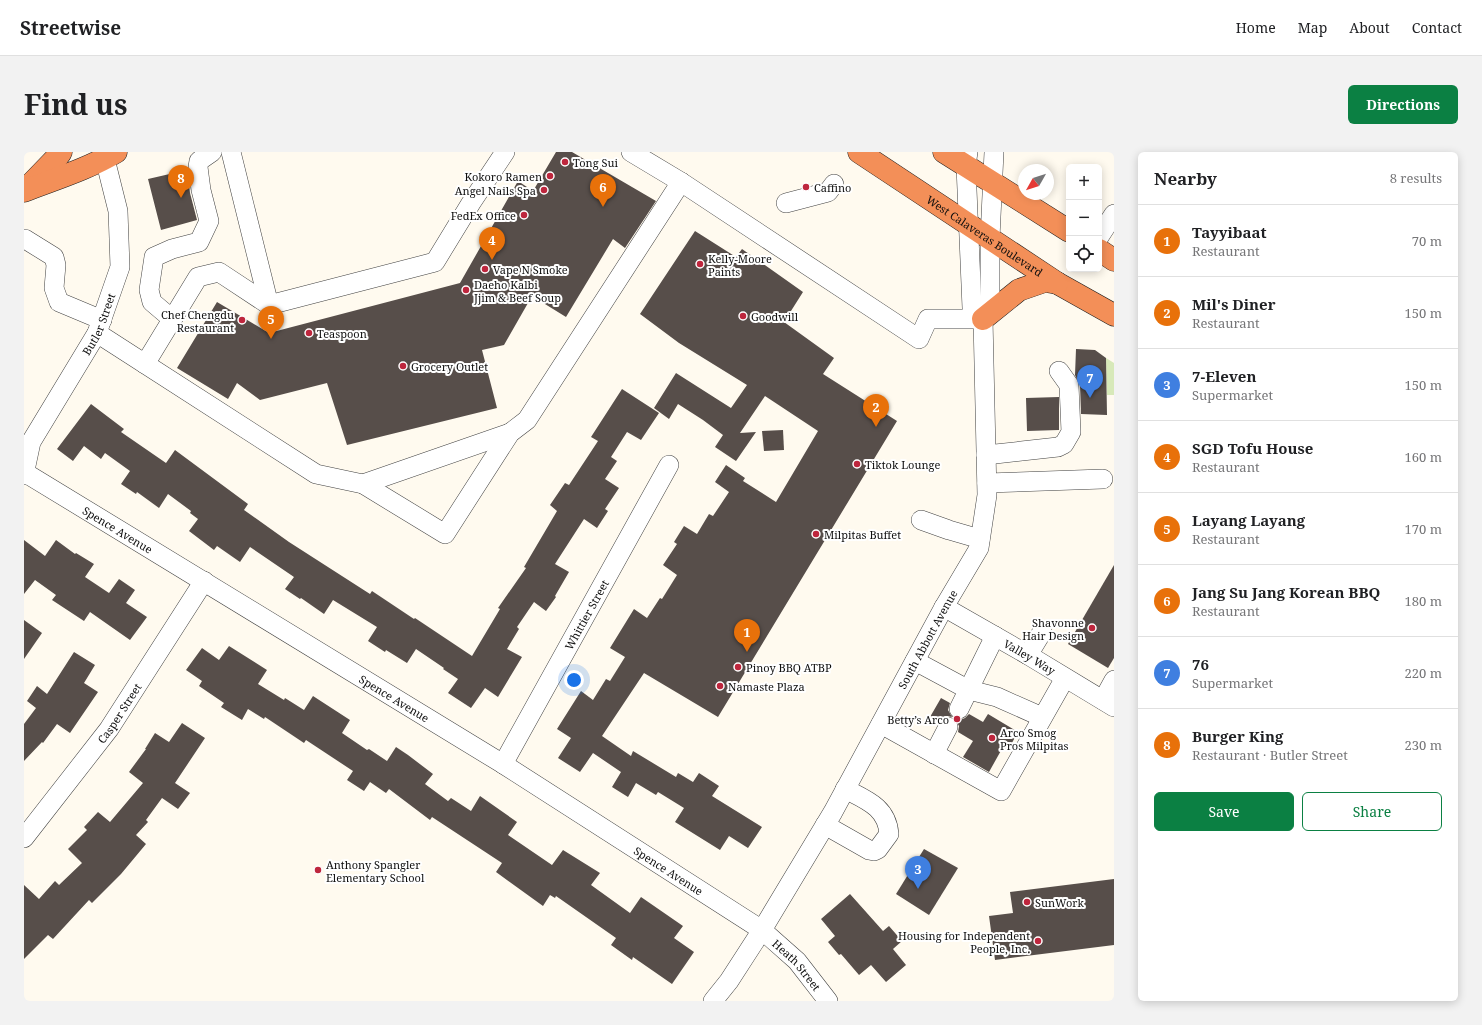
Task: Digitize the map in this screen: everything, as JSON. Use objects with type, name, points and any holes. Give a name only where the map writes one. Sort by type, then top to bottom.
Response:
[{"type":"highway","points":[[24,191],[61,152]]},
{"type":"highway","name":"West Calaveras Boulevard","points":[[859,152],[1057,283],[1114,315]]},
{"type":"highway","points":[[944,152],[967,159],[992,183],[1066,229]]},
{"type":"highway","points":[[24,191],[108,154]]},
{"type":"highway","points":[[1102,252],[1114,260]]},
{"type":"highway","points":[[983,319],[1019,290],[1045,281],[1057,283]]},
{"type":"street","points":[[172,319],[152,302],[149,290],[154,257],[172,249],[199,242],[209,221],[201,190],[198,167],[199,161],[212,152]]},
{"type":"street","points":[[231,152],[270,305]]},
{"type":"street","points":[[145,364],[198,277],[219,272],[270,305],[435,262],[471,202],[505,152]]},
{"type":"street","points":[[631,152],[681,182],[919,339],[928,319],[983,319]]},
{"type":"street","name":"South Abbott Avenue","points":[[713,1001],[729,981],[762,930],[825,825],[915,660],[979,548],[987,495],[983,319],[990,306],[990,238],[994,152]]},
{"type":"street","name":"Butler Street","points":[[24,473],[31,442],[100,327],[120,267],[118,211],[108,154]]},
{"type":"street","points":[[967,159],[972,308],[983,319]]},
{"type":"street","points":[[363,484],[510,433],[527,420],[681,182]]},
{"type":"street","points":[[786,203],[828,192],[834,184]]},
{"type":"street","points":[[1100,236],[1114,214]]},
{"type":"street","points":[[25,240],[54,257],[56,265],[54,288],[59,302],[100,327],[145,364],[316,474],[363,484],[445,534],[510,433]]},
{"type":"street","points":[[986,455],[1058,447],[1064,444],[1071,432],[1069,385],[1059,371]]},
{"type":"street","name":"Whittier Street","points":[[504,764],[669,465]]},
{"type":"street","name":"Spence Avenue","points":[[24,473],[504,764],[762,930]]},
{"type":"street","points":[[987,483],[1104,479]]},
{"type":"street","points":[[921,520],[980,539]]},
{"type":"street","name":"Casper Street","points":[[24,838],[109,729],[204,581]]},
{"type":"street","name":"Valley Way","points":[[944,608],[1028,655],[1108,704]]},
{"type":"street","points":[[1028,655],[1042,632]]},
{"type":"street","points":[[960,709],[995,636]]},
{"type":"street","points":[[915,660],[969,690],[997,697],[1042,717]]},
{"type":"street","points":[[881,724],[1000,791],[1065,678]]},
{"type":"street","points":[[1108,704],[1114,680]]},
{"type":"street","points":[[934,754],[948,727]]},
{"type":"street","points":[[825,825],[874,852],[889,834],[888,826],[876,806],[845,789]]},
{"type":"street","name":"Heath Street","points":[[762,930],[797,961],[828,1001]]},
{"type":"green space","points":[[1106,358],[1114,363],[1114,395],[1107,395]]},
{"type":"building","points":[[556,152],[572,152],[656,201],[625,248],[613,239],[566,317],[532,296],[504,345],[482,350],[497,408],[347,445],[327,383],[260,400],[237,383],[228,399],[177,368],[217,302],[269,333],[460,283],[518,181],[533,191]]},
{"type":"building","points":[[187,170],[190,193],[197,220],[161,230],[148,179]]},
{"type":"building","points":[[695,231],[736,257],[742,249],[803,292],[784,322],[834,358],[823,374],[897,421],[718,717],[644,673],[602,736],[631,756],[633,751],[676,777],[678,773],[693,782],[699,773],[719,786],[712,796],[762,827],[748,848],[729,836],[720,850],[675,822],[684,808],[658,792],[656,795],[636,783],[628,797],[612,787],[621,772],[593,753],[580,772],[558,758],[571,738],[557,729],[581,691],[593,700],[606,679],[610,681],[625,657],[610,648],[634,609],[647,618],[660,598],[662,599],[677,575],[663,565],[677,544],[674,542],[684,526],[697,534],[709,514],[713,516],[729,492],[715,482],[726,465],[745,478],[743,481],[776,502],[818,431],[765,396],[740,433],[756,432],[736,461],[715,447],[723,435],[703,420],[678,404],[669,419],[654,408],[676,373],[731,408],[747,385],[679,343],[640,314]]},
{"type":"building","points":[[1076,349],[1095,350],[1106,358],[1107,415],[1081,414],[1080,385],[1075,375]]},
{"type":"building","points":[[622,389],[659,413],[641,440],[627,432],[611,457],[617,461],[605,479],[619,488],[605,509],[608,511],[597,528],[584,519],[555,564],[569,572],[555,596],[556,597],[546,611],[534,602],[517,627],[519,629],[507,649],[522,657],[498,697],[485,688],[471,708],[448,693],[458,679],[443,669],[444,668],[416,649],[407,663],[386,650],[385,652],[368,641],[377,627],[333,600],[324,614],[285,589],[294,577],[250,547],[240,562],[217,546],[214,550],[189,531],[198,519],[190,513],[191,511],[168,494],[159,508],[137,492],[136,494],[121,484],[130,471],[105,453],[101,459],[84,446],[73,461],[57,449],[91,404],[124,429],[121,432],[166,463],[175,450],[248,504],[244,510],[289,542],[370,594],[372,591],[472,656],[500,609],[498,608],[526,568],[524,567],[557,511],[550,505],[565,483],[569,485],[598,441],[591,437]]},
{"type":"building","points":[[1059,397],[1059,430],[1027,431],[1026,398]]},
{"type":"building","points":[[783,430],[784,450],[764,451],[762,431]]},
{"type":"building","points":[[24,540],[45,556],[56,540],[75,554],[76,553],[94,564],[85,577],[109,593],[119,579],[135,590],[126,603],[147,617],[130,640],[90,612],[84,621],[52,600],[56,595],[35,580],[24,594]]},
{"type":"building","points":[[1114,565],[1114,658],[1108,668],[1068,644]]},
{"type":"building","points":[[24,620],[42,633],[24,659]]},
{"type":"building","points":[[229,646],[267,670],[258,684],[304,710],[313,696],[350,720],[342,733],[367,750],[369,749],[387,761],[396,747],[433,774],[425,784],[448,801],[451,798],[471,811],[480,796],[517,822],[508,835],[552,865],[563,850],[600,873],[591,885],[630,913],[641,897],[683,926],[674,938],[694,952],[672,984],[633,957],[632,960],[611,945],[616,938],[556,896],[555,898],[550,895],[543,906],[496,872],[502,863],[432,817],[430,820],[389,789],[386,793],[370,782],[364,791],[347,780],[353,771],[306,740],[304,743],[265,717],[264,719],[248,709],[242,720],[221,707],[224,703],[199,686],[202,681],[186,670],[202,648],[219,660]]},
{"type":"building","points":[[74,652],[95,665],[84,683],[98,692],[70,733],[57,724],[43,743],[42,742],[24,761],[24,724],[36,708],[27,701],[37,686],[47,694]]},
{"type":"building","points":[[941,698],[950,703],[948,710],[952,717],[947,716],[939,721],[930,717]]},
{"type":"building","points":[[969,714],[983,722],[988,714],[1018,732],[1008,750],[1003,747],[989,772],[963,757],[973,741],[958,732],[959,726],[955,719],[960,720]]},
{"type":"building","points":[[182,723],[205,738],[175,783],[190,793],[178,809],[162,798],[146,820],[148,822],[136,835],[146,844],[121,874],[92,903],[89,900],[53,939],[48,935],[24,959],[24,885],[39,899],[55,881],[59,885],[82,863],[68,849],[87,830],[84,827],[98,812],[110,822],[143,783],[129,772],[146,749],[155,733],[169,742]]},
{"type":"building","points":[[924,849],[958,868],[929,915],[896,894]]},
{"type":"building","points":[[1114,879],[1114,945],[995,960],[989,916],[1013,913],[1010,892]]},
{"type":"building","points":[[850,894],[883,931],[889,926],[902,941],[893,949],[906,965],[886,982],[871,965],[859,975],[841,954],[839,955],[828,942],[835,936],[821,919]]},
{"type":"place","name":"Tong Sui","points":[[565,162]]},
{"type":"place","name":"Kokoro Ramen","points":[[550,176]]},
{"type":"place","name":"Caffino","points":[[806,187]]},
{"type":"place","name":"Angel Nails Spa","points":[[544,190]]},
{"type":"place","name":"Burger King","points":[[181,198]]},
{"type":"place","name":"Jang Su Jang Korean BBQ","points":[[603,207]]},
{"type":"place","name":"FedEx Office","points":[[524,215]]},
{"type":"place","name":"SGD Tofu House","points":[[492,260]]},
{"type":"place","name":"Kelly-Moore Paints","points":[[700,264]]},
{"type":"place","name":"Vape N Smoke","points":[[485,269]]},
{"type":"place","name":"Daeho Kalbi Jjim & Beef Soup","points":[[466,290]]},
{"type":"place","name":"Goodwill","points":[[743,316]]},
{"type":"place","name":"Chef Chengdu Restaurant","points":[[242,320]]},
{"type":"place","name":"Teaspoon","points":[[309,333]]},
{"type":"place","name":"Layang Layang","points":[[271,339]]},
{"type":"place","name":"Grocery Outlet","points":[[403,366]]},
{"type":"place","name":"76","points":[[1090,398]]},
{"type":"place","name":"Mil's Diner","points":[[876,427]]},
{"type":"place","name":"Tiktok Lounge","points":[[857,464]]},
{"type":"place","name":"Milpitas Buffet","points":[[816,534]]},
{"type":"place","name":"Shavonne Hair Design","points":[[1092,628]]},
{"type":"place","name":"Tayyibaat","points":[[747,652]]},
{"type":"place","name":"Pinoy BBQ ATBP","points":[[738,667]]},
{"type":"place","name":"Namaste Plaza","points":[[720,686]]},
{"type":"place","name":"Betty’s Arco","points":[[957,719]]},
{"type":"place","name":"Arco Smog Pros Milpitas","points":[[992,738]]},
{"type":"place","name":"Anthony Spangler Elementary School","points":[[318,870]]},
{"type":"place","name":"7-Eleven","points":[[918,889]]},
{"type":"place","name":"SunWork","points":[[1027,902]]},
{"type":"place","name":"Housing for Independent People, Inc.","points":[[1038,941]]}]
